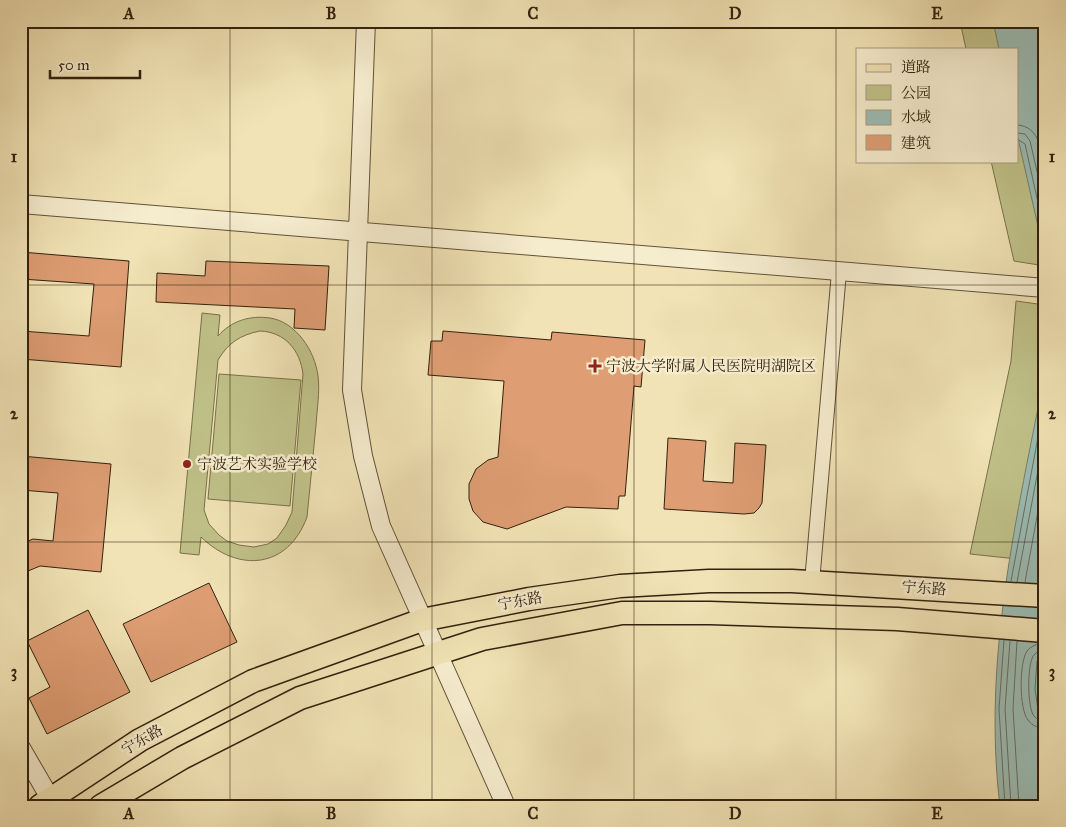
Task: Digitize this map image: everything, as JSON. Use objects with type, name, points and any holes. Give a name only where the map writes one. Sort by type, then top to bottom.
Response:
[{"type":"main road","name":"宁东路","points":[[45,802],[140,740],[253,681],[422,620],[529,599],[620,586],[709,581],[812,582],[1045,596]]},
{"type":"main road","name":"宁东路","points":[[101,806],[182,758],[300,698],[437,652],[482,639],[622,613],[792,615],[897,619],[1045,632]]},
{"type":"street","points":[[366,21],[352,390],[363,456],[381,526],[506,806]]},
{"type":"street","points":[[21,204],[1045,288]]},
{"type":"street","points":[[812,582],[839,272]]},
{"type":"street","points":[[21,748],[45,802]]},
{"type":"green space","points":[[960,21],[1045,21],[1045,266],[1014,261],[991,162],[1018,162],[1018,48],[966,48]]},
{"type":"green space","points":[[1016,301],[1045,305],[1045,562],[970,554],[1011,361]]},
{"type":"green space","points":[[202,313],[220,315],[218,336],[229,326],[248,318],[270,318],[288,325],[303,339],[313,357],[319,388],[307,517],[299,534],[288,547],[275,556],[261,560],[246,560],[230,556],[215,549],[201,537],[199,555],[180,553]],"holes":[[[260,331],[269,332],[284,339],[295,350],[299,357],[303,374],[292,512],[277,538],[268,544],[254,547],[227,541],[209,524],[204,510],[218,360],[230,344],[241,337]]]},
{"type":"green space","points":[[219,374],[301,380],[290,506],[208,499]]},
{"type":"water","points":[[993,21],[1045,21],[1045,257],[1018,138],[1018,48],[999,48]]},
{"type":"water","points":[[1045,373],[1045,654],[1041,680],[1044,724],[1045,806],[1000,806],[996,751],[999,643],[1005,588],[1014,534]]},
{"type":"building","points":[[21,252],[129,261],[121,367],[21,359],[21,331],[89,336],[94,284],[21,279]]},
{"type":"building","points":[[206,261],[329,266],[325,330],[294,328],[295,309],[156,302],[157,273],[205,276]]},
{"type":"building","points":[[443,331],[551,340],[552,332],[645,340],[641,387],[634,386],[625,496],[619,496],[618,509],[566,507],[507,529],[483,522],[473,511],[469,499],[469,484],[476,469],[488,460],[498,457],[504,381],[428,375],[431,341],[442,341]]},
{"type":"building","points":[[668,438],[706,441],[703,481],[733,483],[735,443],[766,445],[762,503],[759,508],[754,513],[744,514],[664,509]]},
{"type":"building","points":[[21,456],[111,464],[101,572],[40,566],[21,574],[21,544],[33,539],[53,541],[58,493],[21,490]]},
{"type":"building","points":[[209,583],[237,642],[151,682],[123,624]]},
{"type":"building","points":[[88,610],[130,692],[47,734],[29,698],[50,687],[27,641]]},
{"type":"place","name":"宁波大学附属人民医院明湖院区","points":[[595,366]]},
{"type":"place","name":"宁波艺术实验学校","points":[[187,464]]}]
